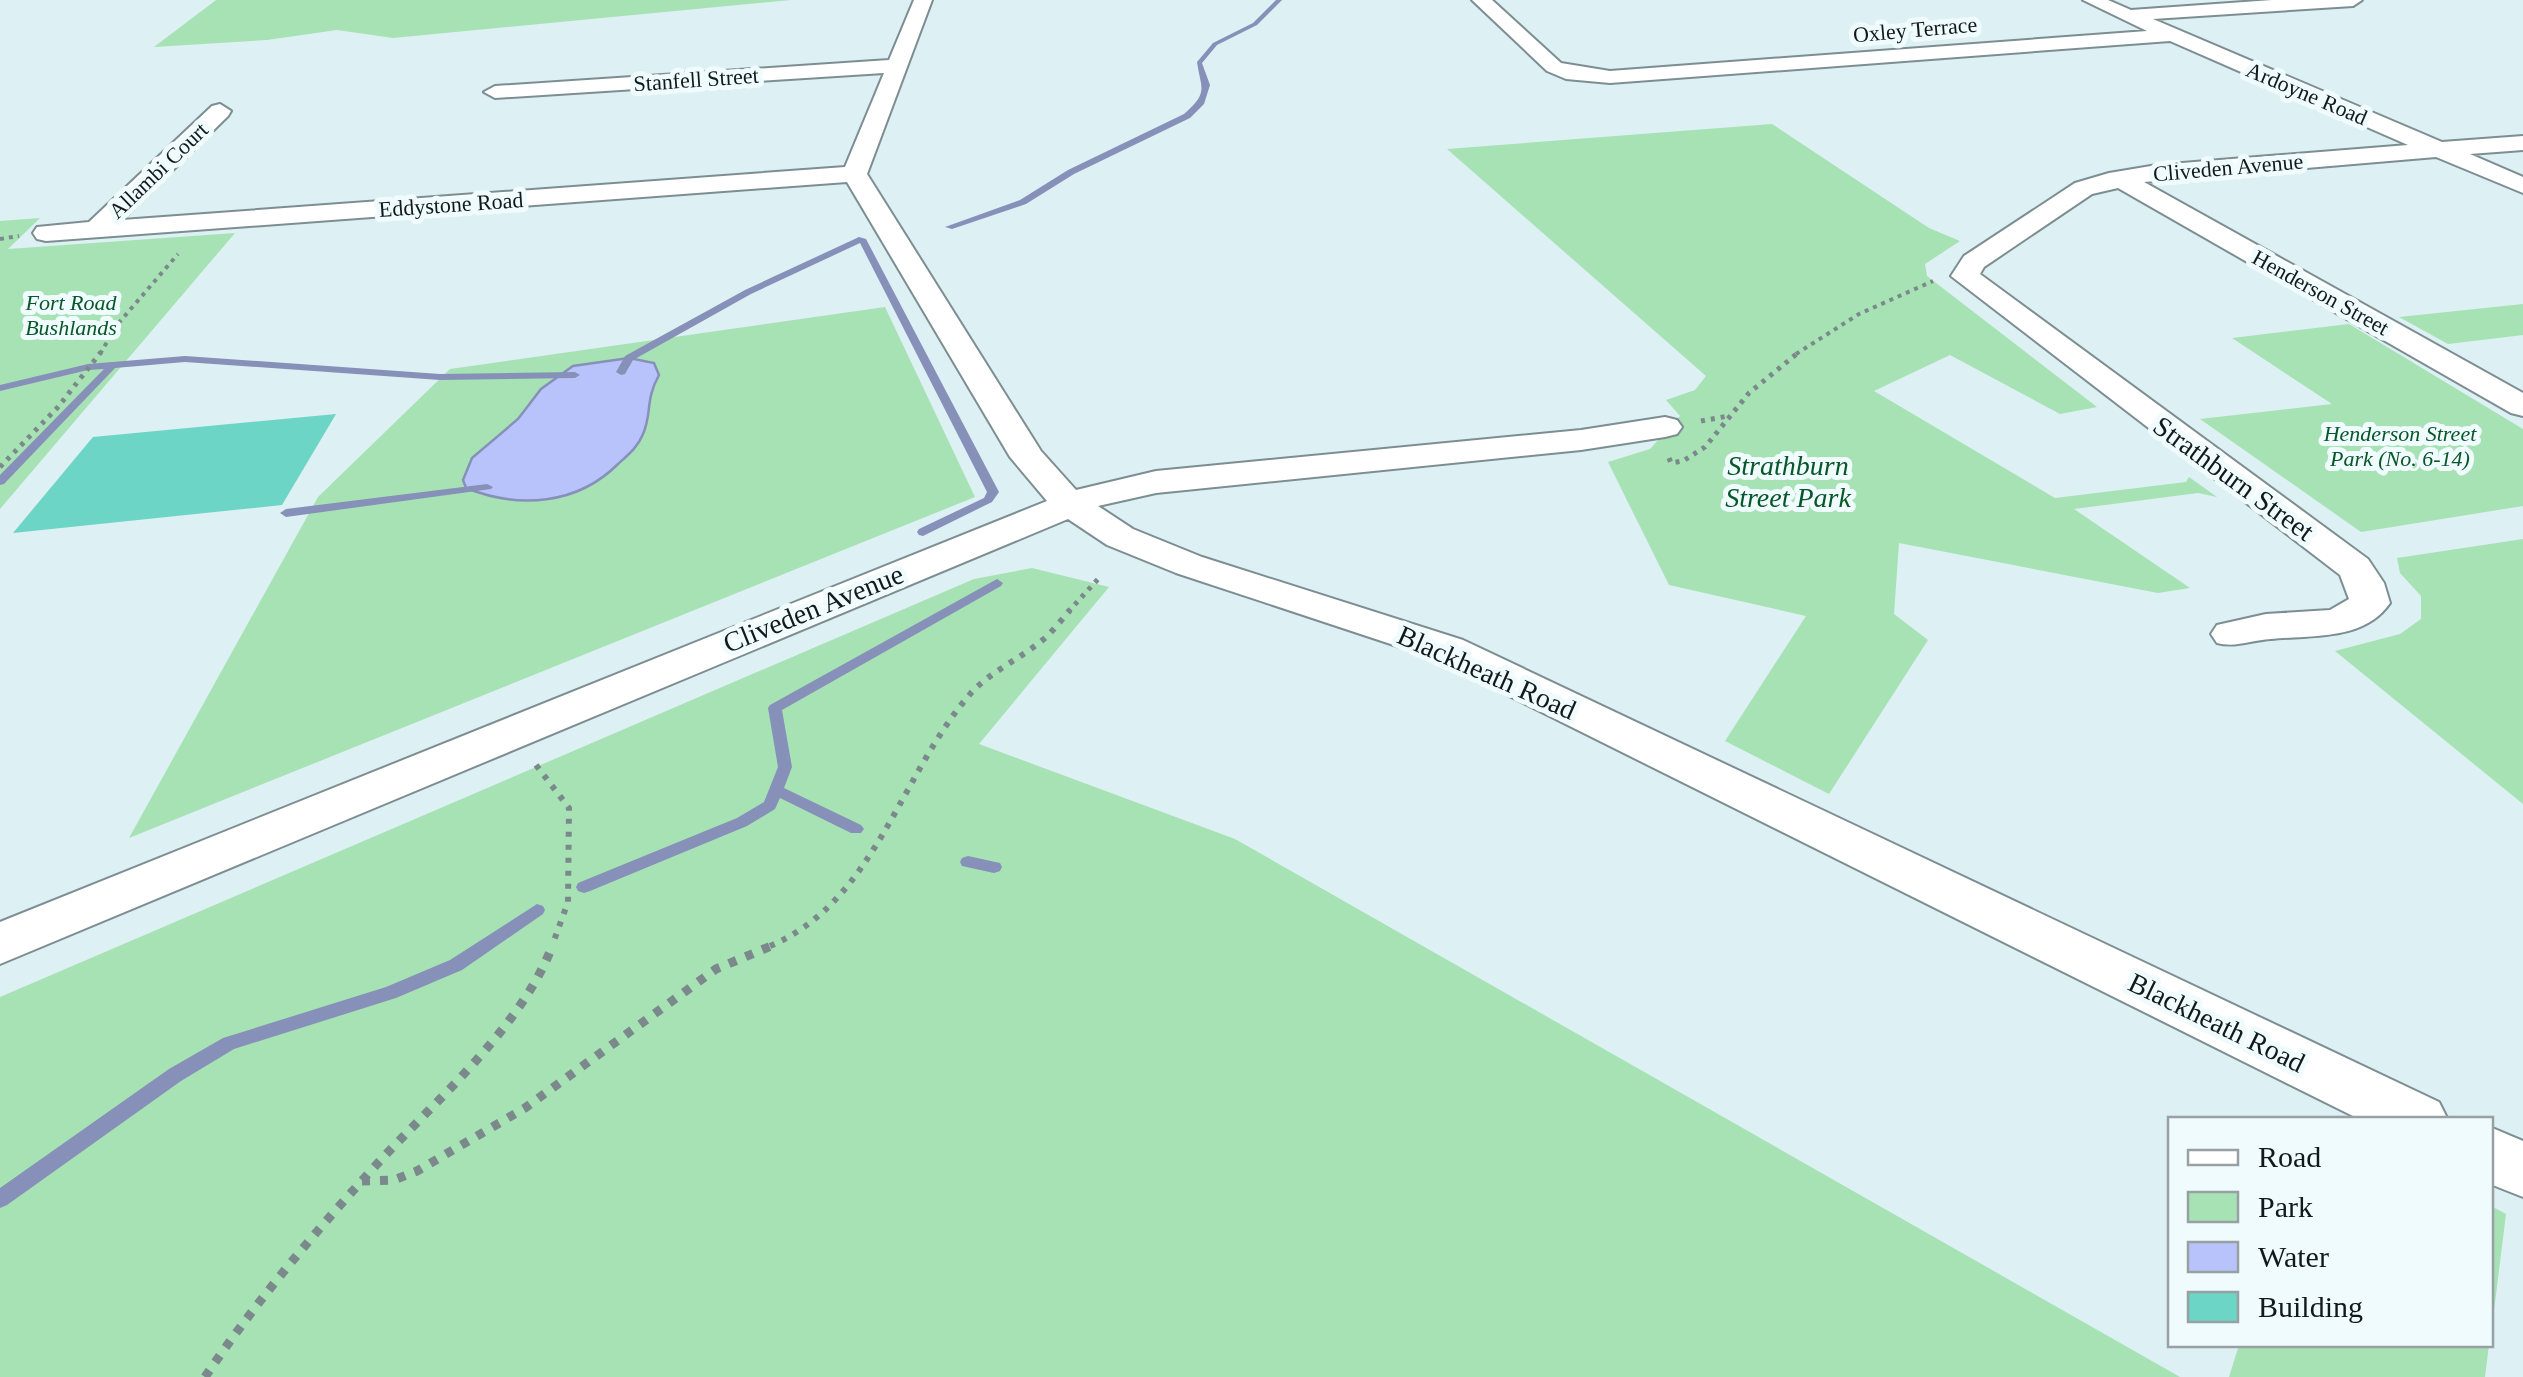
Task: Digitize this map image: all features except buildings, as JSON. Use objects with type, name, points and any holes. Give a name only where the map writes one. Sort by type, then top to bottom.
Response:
[{"type":"street","points":[[854,174],[923,0]]},
{"type":"street","name":"Oxley Terrace","points":[[1481,0],[1566,73],[1610,77],[1776,61],[2172,35]]},
{"type":"street","name":"Ardoyne Road","points":[[2092,0],[2523,186]]},
{"type":"street","points":[[2127,15],[2352,0]]},
{"type":"street","name":"Oxley Terrace","points":[[1776,61],[1823,53]]},
{"type":"street","name":"Stanfell Street","points":[[495,92],[897,66]]},
{"type":"street","name":"Allambi Court","points":[[96,230],[220,111]]},
{"type":"street","name":"Cliveden Avenue","points":[[1965,276],[1974,262],[2084,188],[2118,178],[2523,143]]},
{"type":"street","name":"Eddystone Road","points":[[46,233],[854,174]]},
{"type":"street","name":"Blackheath Road","points":[[854,174],[1027,456],[1068,502],[1120,538],[1448,649],[2413,1117]]},
{"type":"street","name":"Henderson Street","points":[[2118,178],[2523,406]]},
{"type":"street","name":"Strathburn Street","points":[[1965,276],[2354,566],[2365,583],[2370,603],[2355,616],[2327,625],[2271,626],[2231,634]]},
{"type":"street","name":"Cliveden Avenue","points":[[0,944],[1068,502],[1156,482],[1582,440],[1665,428]]},
{"type":"street","points":[[2493,1155],[2523,1170]]},
{"type":"path","points":[[0,467],[58,407],[157,276],[210,221]]},
{"type":"path","points":[[1665,428],[1680,430],[1689,438],[1668,461],[1686,461],[1710,440],[1750,392],[1864,311],[1933,280],[1965,276]]},
{"type":"path","points":[[362,1181],[394,1180],[417,1171],[526,1108],[716,969],[780,942],[816,920],[842,896],[972,692],[1046,637],[1099,578]]},
{"type":"path","points":[[204,1377],[248,1314],[362,1181],[505,1026],[545,965],[568,902],[569,808],[511,732]]},
{"type":"green space","points":[[216,0],[791,0],[393,38],[337,30],[267,40],[154,47]]},
{"type":"green space","name":"Strathburn Street Park","points":[[1772,124],[1929,228],[1960,241],[1925,264],[1927,276],[2097,407],[2060,414],[1950,355],[1874,391],[2055,498],[2186,482],[2189,477],[2217,497],[2198,493],[2074,509],[2190,588],[2158,593],[1899,543],[1894,614],[1928,640],[1829,794],[1725,741],[1806,616],[1669,585],[1608,462],[1650,449],[1680,416],[1666,400],[1695,390],[1706,376],[1447,149]]},
{"type":"green space","name":"Fort Road Bushlands","points":[[40,218],[8,249],[235,233],[0,509],[0,221]]},
{"type":"green space","points":[[2523,304],[2523,335],[2448,344],[2399,317]]},
{"type":"green space","points":[[885,307],[975,497],[129,838],[318,497],[450,369]]},
{"type":"green space","name":"Henderson Street Park (No. 6-14)","points":[[2349,324],[2523,429],[2523,506],[2361,532],[2200,419],[2332,404],[2232,338]]},
{"type":"green space","name":"Henderson Street Park (No. 6-14)","points":[[2523,539],[2523,804],[2335,651],[2400,634],[2421,619],[2421,596],[2400,573],[2397,558]]},
{"type":"green space","points":[[1032,568],[1109,587],[979,744],[1235,839],[2180,1377],[0,1377],[0,997],[974,579]]},
{"type":"green space","points":[[2493,1207],[2506,1214],[2493,1319]]},
{"type":"green space","points":[[2238,1347],[2489,1347],[2485,1377],[2229,1377]]},
{"type":"water","points":[[629,358],[654,363],[659,375],[641,439],[602,478],[566,495],[546,499],[506,499],[466,488],[463,480],[472,458],[518,419],[541,389],[573,366]]},
{"type":"waterway","points":[[949,227],[1023,202],[1071,172],[1187,116],[1200,104],[1207,85],[1199,63],[1215,44],[1255,24],[1279,0]]},
{"type":"waterway","points":[[621,372],[629,358],[748,292],[862,239],[993,492],[988,500],[923,532]]},
{"type":"waterway","points":[[0,388],[88,367],[185,359],[440,377],[575,375]]},
{"type":"waterway","points":[[0,482],[110,368]]},
{"type":"waterway","points":[[286,513],[487,487]]},
{"type":"waterway","points":[[584,887],[742,822],[770,805],[785,767],[775,708],[997,583]]},
{"type":"waterway","points":[[778,791],[856,829]]},
{"type":"waterway","points":[[968,862],[994,867]]},
{"type":"waterway","points":[[0,1199],[175,1075],[229,1043],[390,993],[456,965],[537,910]]}]
